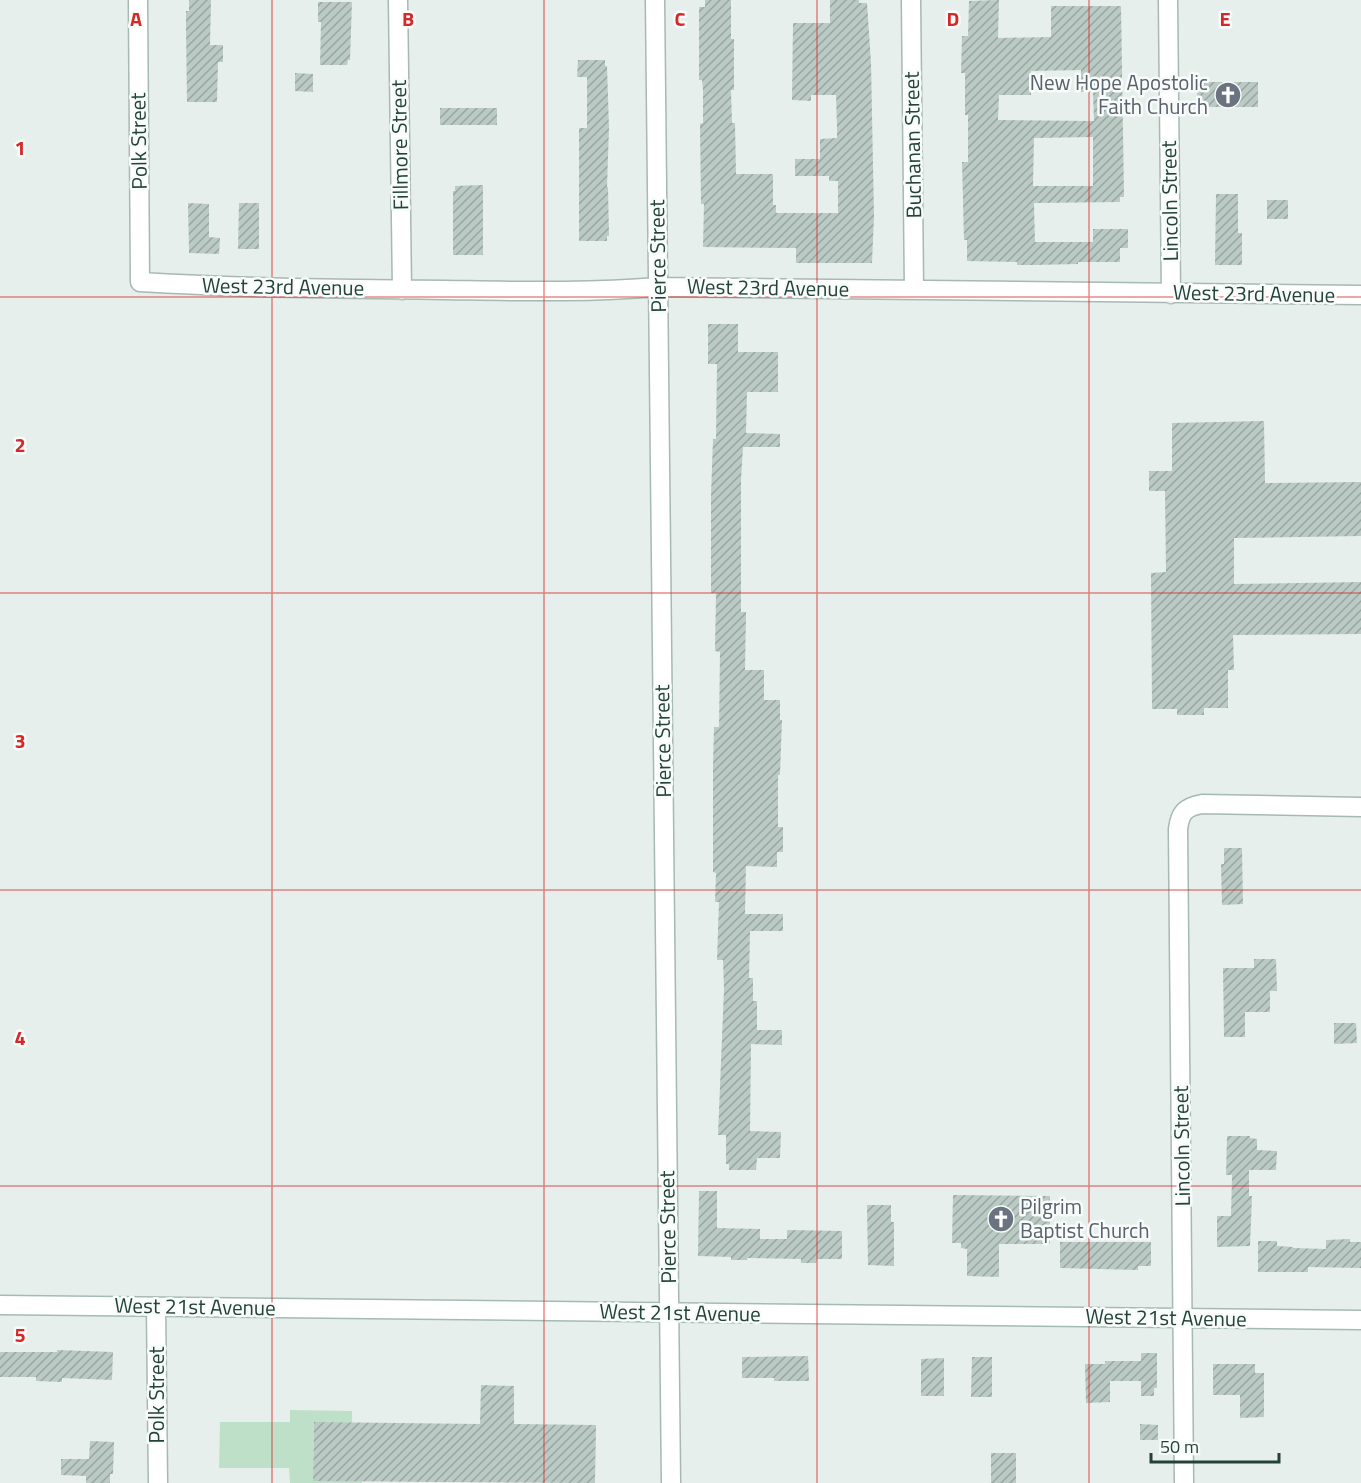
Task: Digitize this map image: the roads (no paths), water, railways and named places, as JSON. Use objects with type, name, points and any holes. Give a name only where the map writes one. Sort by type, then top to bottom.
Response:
[{"type":"street","name":"Polk Street","points":[[138,0],[140,282]]},
{"type":"street","name":"Fillmore Street","points":[[398,0],[402,290]]},
{"type":"street","name":"Pierce Street","points":[[655,0],[671,1483]]},
{"type":"street","name":"Buchanan Street","points":[[911,0],[914,290]]},
{"type":"street","name":"Lincoln Street","points":[[1168,0],[1171,294]]},
{"type":"street","name":"West 23rd Avenue","points":[[140,282],[402,290],[607,292],[658,287],[1361,295]]},
{"type":"street","name":"Lincoln Street","points":[[1184,1483],[1179,819],[1191,806],[1202,804],[1361,807]]},
{"type":"street","name":"West 21st Avenue","points":[[0,1305],[1361,1320]]},
{"type":"street","name":"Polk Street","points":[[156,1307],[158,1483]]},
{"type":"place","name":"New Hope Apostolic Faith Church","points":[[1228,95]]},
{"type":"place","name":"Pilgrim Baptist Church","points":[[1001,1219]]}]
